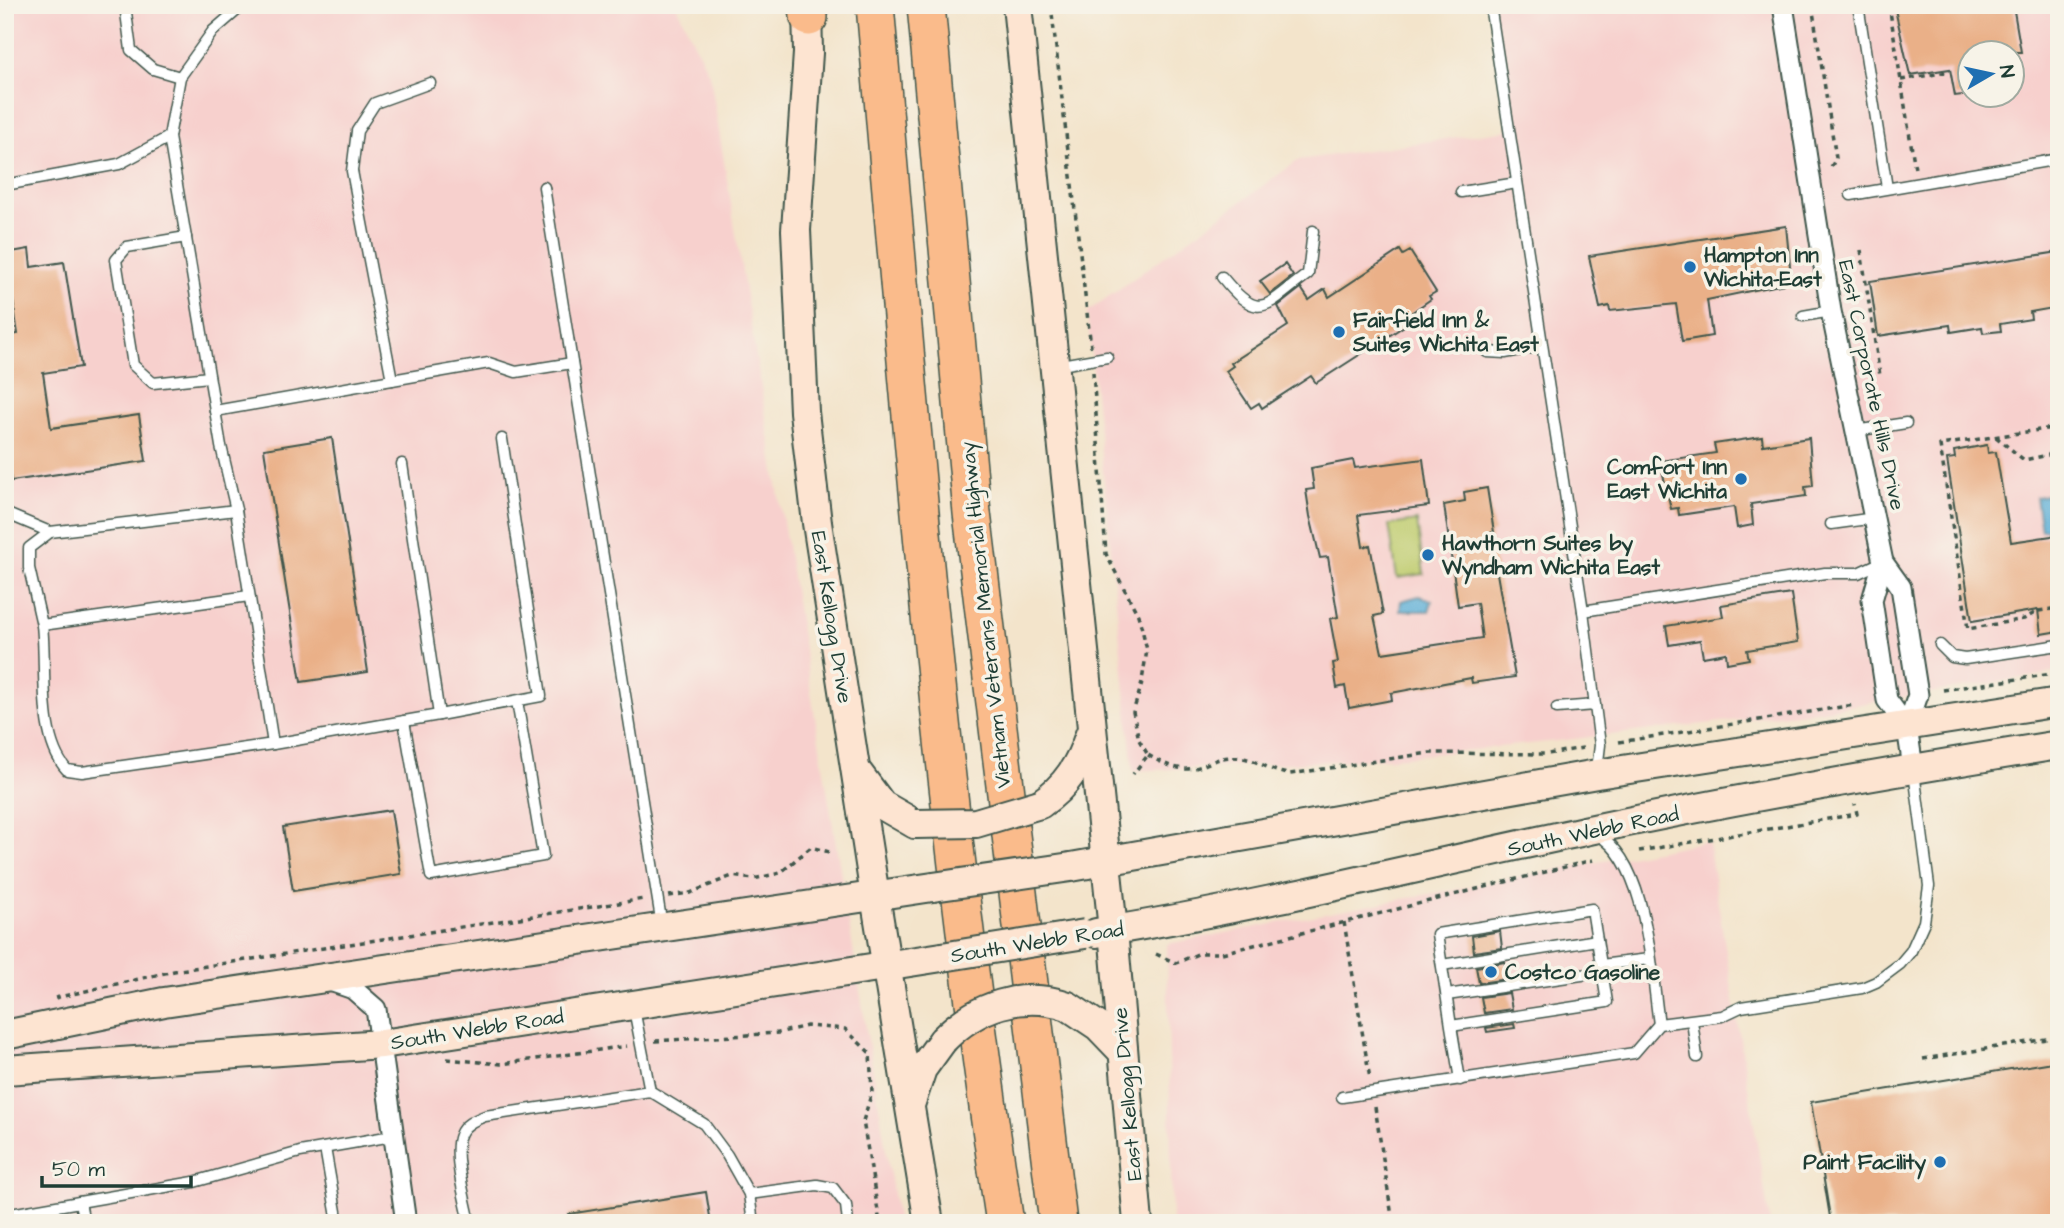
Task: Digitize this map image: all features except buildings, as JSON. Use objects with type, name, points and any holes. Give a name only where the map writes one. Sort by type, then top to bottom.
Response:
[{"type":"highway","points":[[875,5],[920,526],[938,699],[1005,1223]]},
{"type":"highway","name":"Vietnam Veterans Memorial Highway","points":[[926,5],[972,513],[1058,1223]]},
{"type":"main road","name":"East Kellogg Drive","points":[[1017,5],[1113,930],[1139,1223]]},
{"type":"main road","name":"East Kellogg Drive","points":[[808,9],[796,230],[800,358],[809,468],[886,966],[929,1223]]},
{"type":"main road","points":[[5,1035],[164,1002],[327,980],[1071,867],[1597,775],[2059,702]]},
{"type":"main road","points":[[855,765],[870,793],[882,805],[915,824],[976,823],[1040,804],[1060,790],[1074,771],[1092,727]]},
{"type":"main road","name":"South Webb Road","points":[[5,1070],[382,1044],[886,966],[1261,904],[1590,830],[1913,768],[2059,745]]},
{"type":"main road","points":[[909,1106],[922,1069],[943,1040],[969,1016],[985,1008],[1027,999],[1048,999],[1068,1006],[1098,1026],[1123,1052]]},
{"type":"street","name":"East Corporate Hills Drive","points":[[1783,5],[1831,311],[1883,562],[1872,600],[1888,700],[1907,727],[1913,768]]},
{"type":"street","points":[[1883,562],[1901,587],[1917,695],[1907,727]]},
{"type":"street","points":[[327,980],[353,989],[376,1009],[406,1223]]},
{"type":"lane","points":[[125,5],[131,50],[153,69],[180,77]]},
{"type":"lane","points":[[243,5],[214,31],[180,77],[169,137],[215,411],[236,510],[273,744]]},
{"type":"lane","points":[[1490,5],[1583,611],[1600,745],[1597,775]]},
{"type":"lane","points":[[1858,5],[1887,188]]},
{"type":"lane","points":[[392,380],[352,171],[357,131],[375,103],[430,82]]},
{"type":"lane","points":[[5,185],[119,164],[169,137]]},
{"type":"lane","points":[[1851,195],[2059,159]]},
{"type":"lane","points":[[1461,192],[1517,183]]},
{"type":"lane","points":[[544,187],[663,929]]},
{"type":"lane","points":[[1222,277],[1241,300],[1251,306],[1264,306],[1308,274],[1313,231]]},
{"type":"lane","points":[[186,237],[127,247],[116,260],[133,365],[153,383],[209,377]]},
{"type":"lane","points":[[1803,316],[1831,311]]},
{"type":"lane","points":[[1487,352],[1505,353],[1542,346]]},
{"type":"lane","points":[[1054,366],[1107,357]]},
{"type":"lane","points":[[215,411],[489,363],[516,372],[572,363]]},
{"type":"lane","points":[[1855,431],[1906,423]]},
{"type":"lane","points":[[50,532],[29,548],[29,568],[42,625],[43,681],[54,757],[67,770],[82,772],[273,744],[517,701],[541,696],[502,439]]},
{"type":"lane","points":[[402,464],[439,715]]},
{"type":"lane","points":[[5,513],[50,532],[236,510]]},
{"type":"lane","points":[[1830,524],[1875,518]]},
{"type":"lane","points":[[1583,611],[1825,573],[1858,573],[1883,562]]},
{"type":"lane","points":[[42,625],[249,596]]},
{"type":"lane","points":[[1940,645],[1952,657],[1965,659],[2059,645]]},
{"type":"lane","points":[[404,721],[431,876],[543,856],[517,701]]},
{"type":"lane","points":[[1557,708],[1595,705]]},
{"type":"lane","points":[[1342,1097],[1634,1053],[1659,1024],[1722,1016],[1741,1007],[1862,988],[1876,982],[1900,964],[1919,937],[1929,886],[1913,768]]},
{"type":"lane","points":[[1590,830],[1612,845],[1638,888],[1659,1024]]},
{"type":"lane","points":[[1451,1026],[1607,1002],[1592,909],[1437,934],[1451,1026],[1460,1080]]},
{"type":"lane","points":[[1442,965],[1597,940]]},
{"type":"lane","points":[[1447,995],[1649,959]]},
{"type":"lane","points":[[633,1005],[650,1091]]},
{"type":"lane","points":[[1692,1021],[1697,1057]]},
{"type":"lane","points":[[470,1223],[459,1162],[459,1136],[469,1123],[485,1116],[650,1091],[704,1124],[727,1155],[749,1194],[753,1223]]},
{"type":"lane","points":[[5,1215],[194,1182],[325,1148],[392,1136]]},
{"type":"lane","points":[[325,1148],[338,1223]]},
{"type":"lane","points":[[749,1194],[817,1185],[833,1188],[846,1205],[848,1223]]},
{"type":"lane","points":[[80,1202],[84,1223]]},
{"type":"path","points":[[1051,5],[1093,360],[1105,554],[1138,615],[1147,650],[1141,687],[1133,712],[1139,740],[1148,755],[1177,769],[1196,770],[1225,758],[1243,758],[1280,773],[1290,774],[1429,753],[1548,754],[1583,748]]},
{"type":"path","points":[[1812,5],[1836,158],[1829,171],[1831,184]]},
{"type":"path","points":[[1889,5],[1917,182]]},
{"type":"path","points":[[1901,80],[1948,72]]},
{"type":"path","points":[[1861,250],[1880,376]]},
{"type":"path","points":[[2059,427],[1940,445],[1968,629],[2024,619],[2038,611],[2059,608]]},
{"type":"path","points":[[1996,437],[2024,460],[2049,456],[2059,442]]},
{"type":"path","points":[[1943,691],[2059,673]]},
{"type":"path","points":[[1619,741],[1854,705]]},
{"type":"path","points":[[1133,774],[1148,755]]},
{"type":"path","points":[[1639,851],[1857,814],[1855,802]]},
{"type":"path","points":[[44,1001],[174,971],[690,893],[732,876],[753,879],[780,873],[811,847],[829,852]]},
{"type":"path","points":[[1156,954],[1176,963],[1200,953],[1222,953],[1593,860]]},
{"type":"path","points":[[1344,922],[1394,1223]]},
{"type":"path","points":[[434,1060],[501,1064],[640,1044],[778,1033],[807,1026],[845,1029],[870,1053],[872,1092],[863,1121],[880,1223]]},
{"type":"path","points":[[1923,1059],[2059,1037]]},
{"type":"shaded area","points":[[5,5],[676,5],[710,76],[898,1223],[5,1223]]},
{"type":"shaded area","points":[[1489,5],[2059,5],[2059,672],[1824,710],[1557,741],[1394,758],[1133,771],[1087,312],[1299,160],[1508,130]]},
{"type":"shaded area","points":[[1708,841],[1770,1223],[1172,1223],[1167,944]]},
{"type":"green space","points":[[1417,521],[1424,574],[1397,578],[1389,525]]},
{"type":"water","points":[[2052,494],[2057,528],[2041,530],[2036,497]]},
{"type":"water","points":[[1419,596],[1432,601],[1429,611],[1400,611],[1401,601]]},
{"type":"place","name":"Hampton Inn Wichita-East","points":[[1690,267]]},
{"type":"place","name":"Fairfield Inn & Suites Wichita East","points":[[1339,332]]},
{"type":"place","name":"Comfort Inn East Wichita","points":[[1741,479]]},
{"type":"place","name":"Hawthorn Suites by Wyndham Wichita East","points":[[1428,555]]},
{"type":"place","name":"Costco Gasoline","points":[[1491,972]]},
{"type":"place","name":"Paint Facility","points":[[1940,1162]]}]
